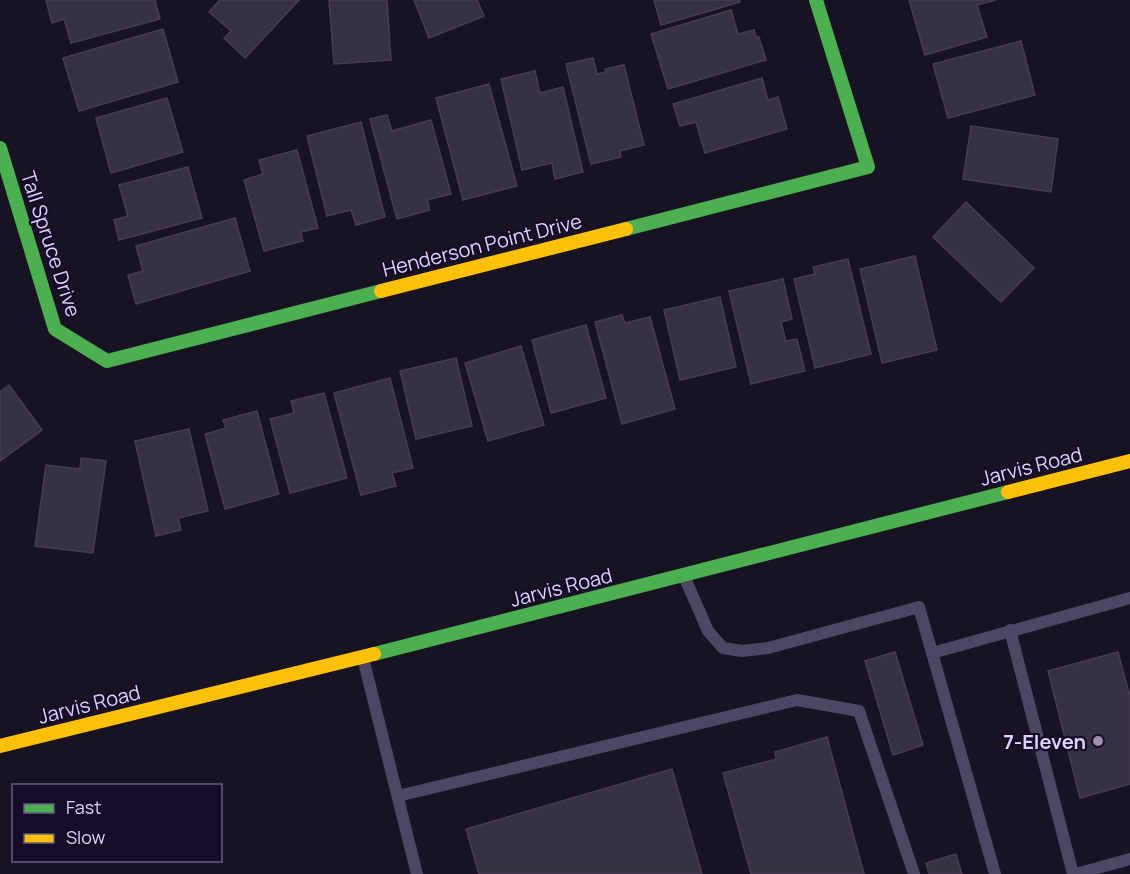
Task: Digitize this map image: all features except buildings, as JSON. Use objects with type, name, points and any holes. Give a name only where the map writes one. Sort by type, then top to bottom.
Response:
[{"type":"street","name":"Henderson Point Drive","points":[[107,361],[868,167],[816,0]]},
{"type":"street","name":"Tall Spruce Drive","points":[[0,148],[55,329],[107,361]]},
{"type":"street","name":"Jarvis Road","points":[[0,746],[363,657],[1130,461]]},
{"type":"lane","points":[[684,575],[708,631],[723,648],[742,651],[768,648],[919,608],[995,874]]},
{"type":"lane","points":[[932,653],[1130,598]]},
{"type":"lane","points":[[1010,630],[1074,874],[1130,859]]},
{"type":"lane","points":[[363,657],[417,874]]},
{"type":"lane","points":[[398,796],[797,700],[860,711],[914,874]]},
{"type":"traffic: fast","points":[[626,229],[868,167],[816,0]]},
{"type":"traffic: fast","points":[[0,148],[55,329],[107,361],[381,291]]},
{"type":"traffic: fast","points":[[374,654],[1008,492]]},
{"type":"traffic: slow","points":[[381,291],[626,229]]},
{"type":"traffic: slow","points":[[1008,492],[1130,461]]},
{"type":"traffic: slow","points":[[0,746],[374,654]]},
{"type":"place","name":"7-Eleven","points":[[1098,741]]}]
